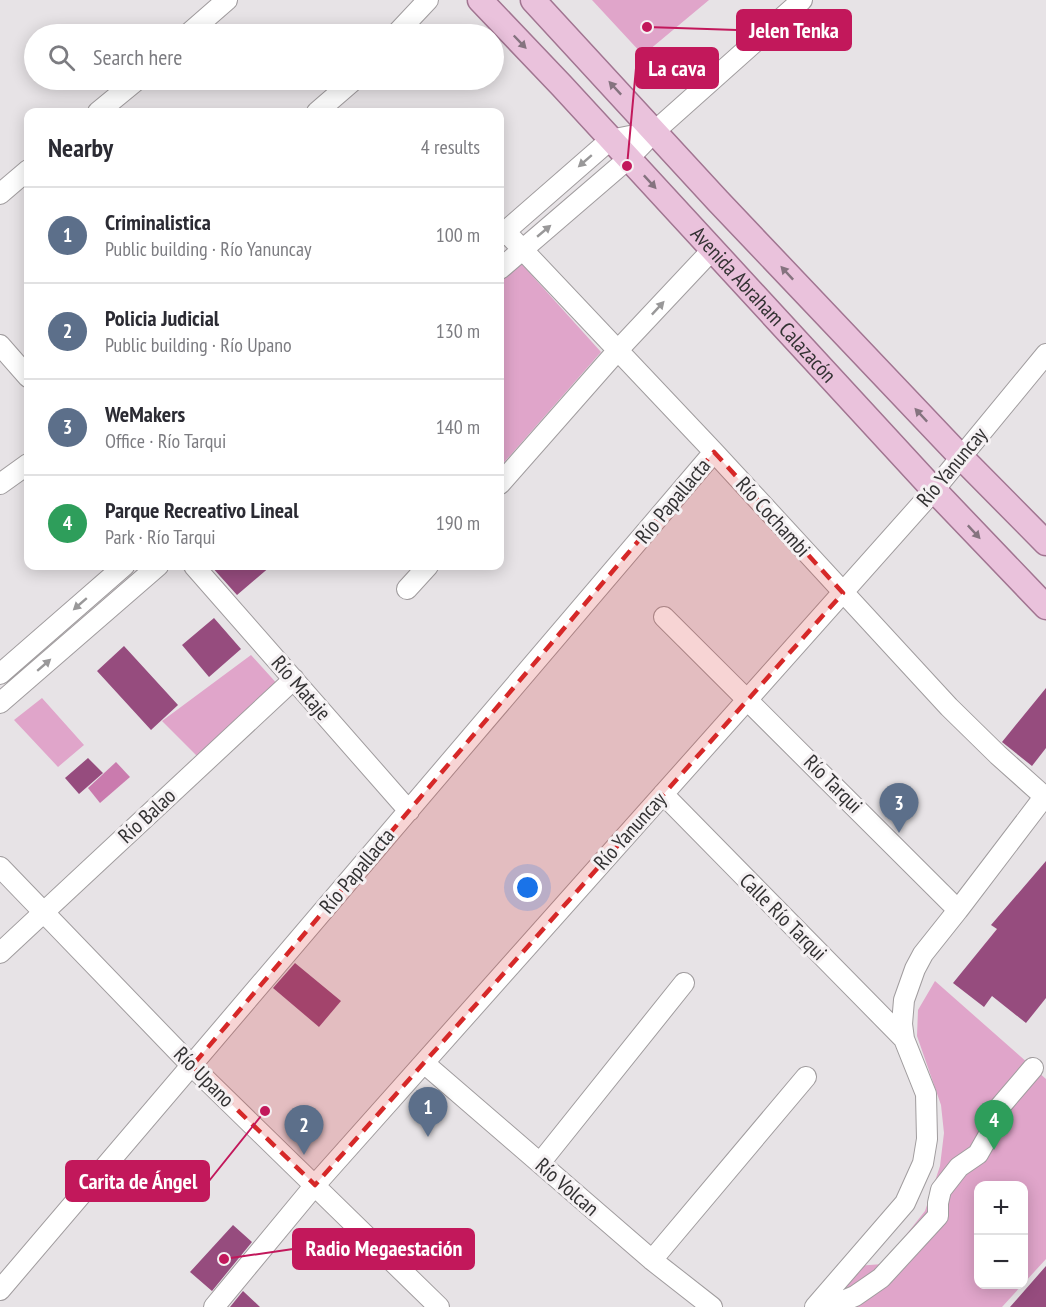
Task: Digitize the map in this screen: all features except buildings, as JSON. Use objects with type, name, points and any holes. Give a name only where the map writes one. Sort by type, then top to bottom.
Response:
[{"type":"main road","name":"Avenida Abraham Calazacón","points":[[480,0],[503,24]]},
{"type":"main road","name":"Avenida Abraham Calazacón","points":[[533,0],[718,201],[961,457],[1046,543]]},
{"type":"main road","name":"Avenida Abraham Calazacón","points":[[504,25],[934,490],[1046,606]]},
{"type":"street","points":[[199,24],[227,0]]},
{"type":"street","points":[[405,24],[428,0]]},
{"type":"street","points":[[504,265],[628,159],[655,131],[802,0]]},
{"type":"street","points":[[103,108],[125,90]]},
{"type":"street","points":[[322,108],[342,90]]},
{"type":"street","points":[[504,232],[610,140],[655,131]]},
{"type":"street","points":[[0,194],[24,173]]},
{"type":"street","name":"Río Cochambi","points":[[504,236],[522,249],[618,350],[949,707],[1045,798]]},
{"type":"street","points":[[504,479],[618,350],[712,250]]},
{"type":"street","points":[[0,345],[24,367]]},
{"type":"street","name":"Río Yanuncay","points":[[214,1307],[315,1185],[934,490],[1046,354]]},
{"type":"street","name":"Río Papallacta","points":[[0,1290],[714,452]]},
{"type":"street","points":[[0,484],[24,467]]},
{"type":"street","points":[[0,674],[119,570]]},
{"type":"street","points":[[0,703],[153,570]]},
{"type":"street","name":"Río Mataje","points":[[198,570],[409,811]]},
{"type":"street","points":[[407,589],[424,570]]},
{"type":"street","name":"Río Tarqui","points":[[664,617],[958,910]]},
{"type":"street","name":"Río Balao","points":[[0,953],[294,679]]},
{"type":"street","name":"Calle Río Tarqui","points":[[663,794],[904,1039]]},
{"type":"street","points":[[815,1307],[905,1203],[923,1163],[927,1139],[926,1094],[904,1039],[902,1024],[904,1000],[915,969],[922,954],[1045,798]]},
{"type":"street","name":"Río Upano","points":[[0,867],[192,1066],[439,1307]]},
{"type":"street","points":[[540,1163],[684,983]]},
{"type":"street","name":"Río Volcan","points":[[424,1063],[652,1260],[712,1307]]},
{"type":"street","points":[[829,1307],[855,1296],[881,1278],[938,1216],[941,1190],[959,1167],[978,1154],[995,1124],[998,1109],[1033,1068]]},
{"type":"street","points":[[652,1260],[806,1077]]},
{"type":"highlighted area","points":[[714,452],[843,593],[315,1185],[192,1066]]},
{"type":"shaded area","points":[[592,0],[709,0],[643,55]]},
{"type":"shaded area","points":[[518,260],[601,352],[504,462],[504,272]]},
{"type":"shaded area","points":[[251,655],[280,687],[198,757],[162,721]]},
{"type":"shaded area","points":[[42,698],[84,745],[58,767],[14,720]]},
{"type":"shaded area","points":[[116,762],[130,777],[100,803],[88,788]]},
{"type":"shaded area","points":[[935,981],[1046,1079],[1046,1259],[1028,1279],[1028,1181],[974,1181],[974,1289],[1018,1289],[1002,1307],[820,1307],[856,1266],[883,1264],[925,1211],[940,1166],[944,1133],[941,1105],[917,1036],[918,1010]]},
{"type":"place","name":"Jelen Tenka","points":[[647,27]]},
{"type":"place","name":"La cava","points":[[627,166]]},
{"type":"place","name":"WeMakers","points":[[899,833]]},
{"type":"place","name":"Carita de Ángel","points":[[265,1111]]},
{"type":"place","name":"Criminalistica","points":[[428,1137]]},
{"type":"place","name":"Parque Recreativo Lineal","points":[[994,1150]]},
{"type":"place","name":"Policia Judicial","points":[[304,1155]]},
{"type":"place","name":"Radio Megaestación","points":[[224,1259]]}]
